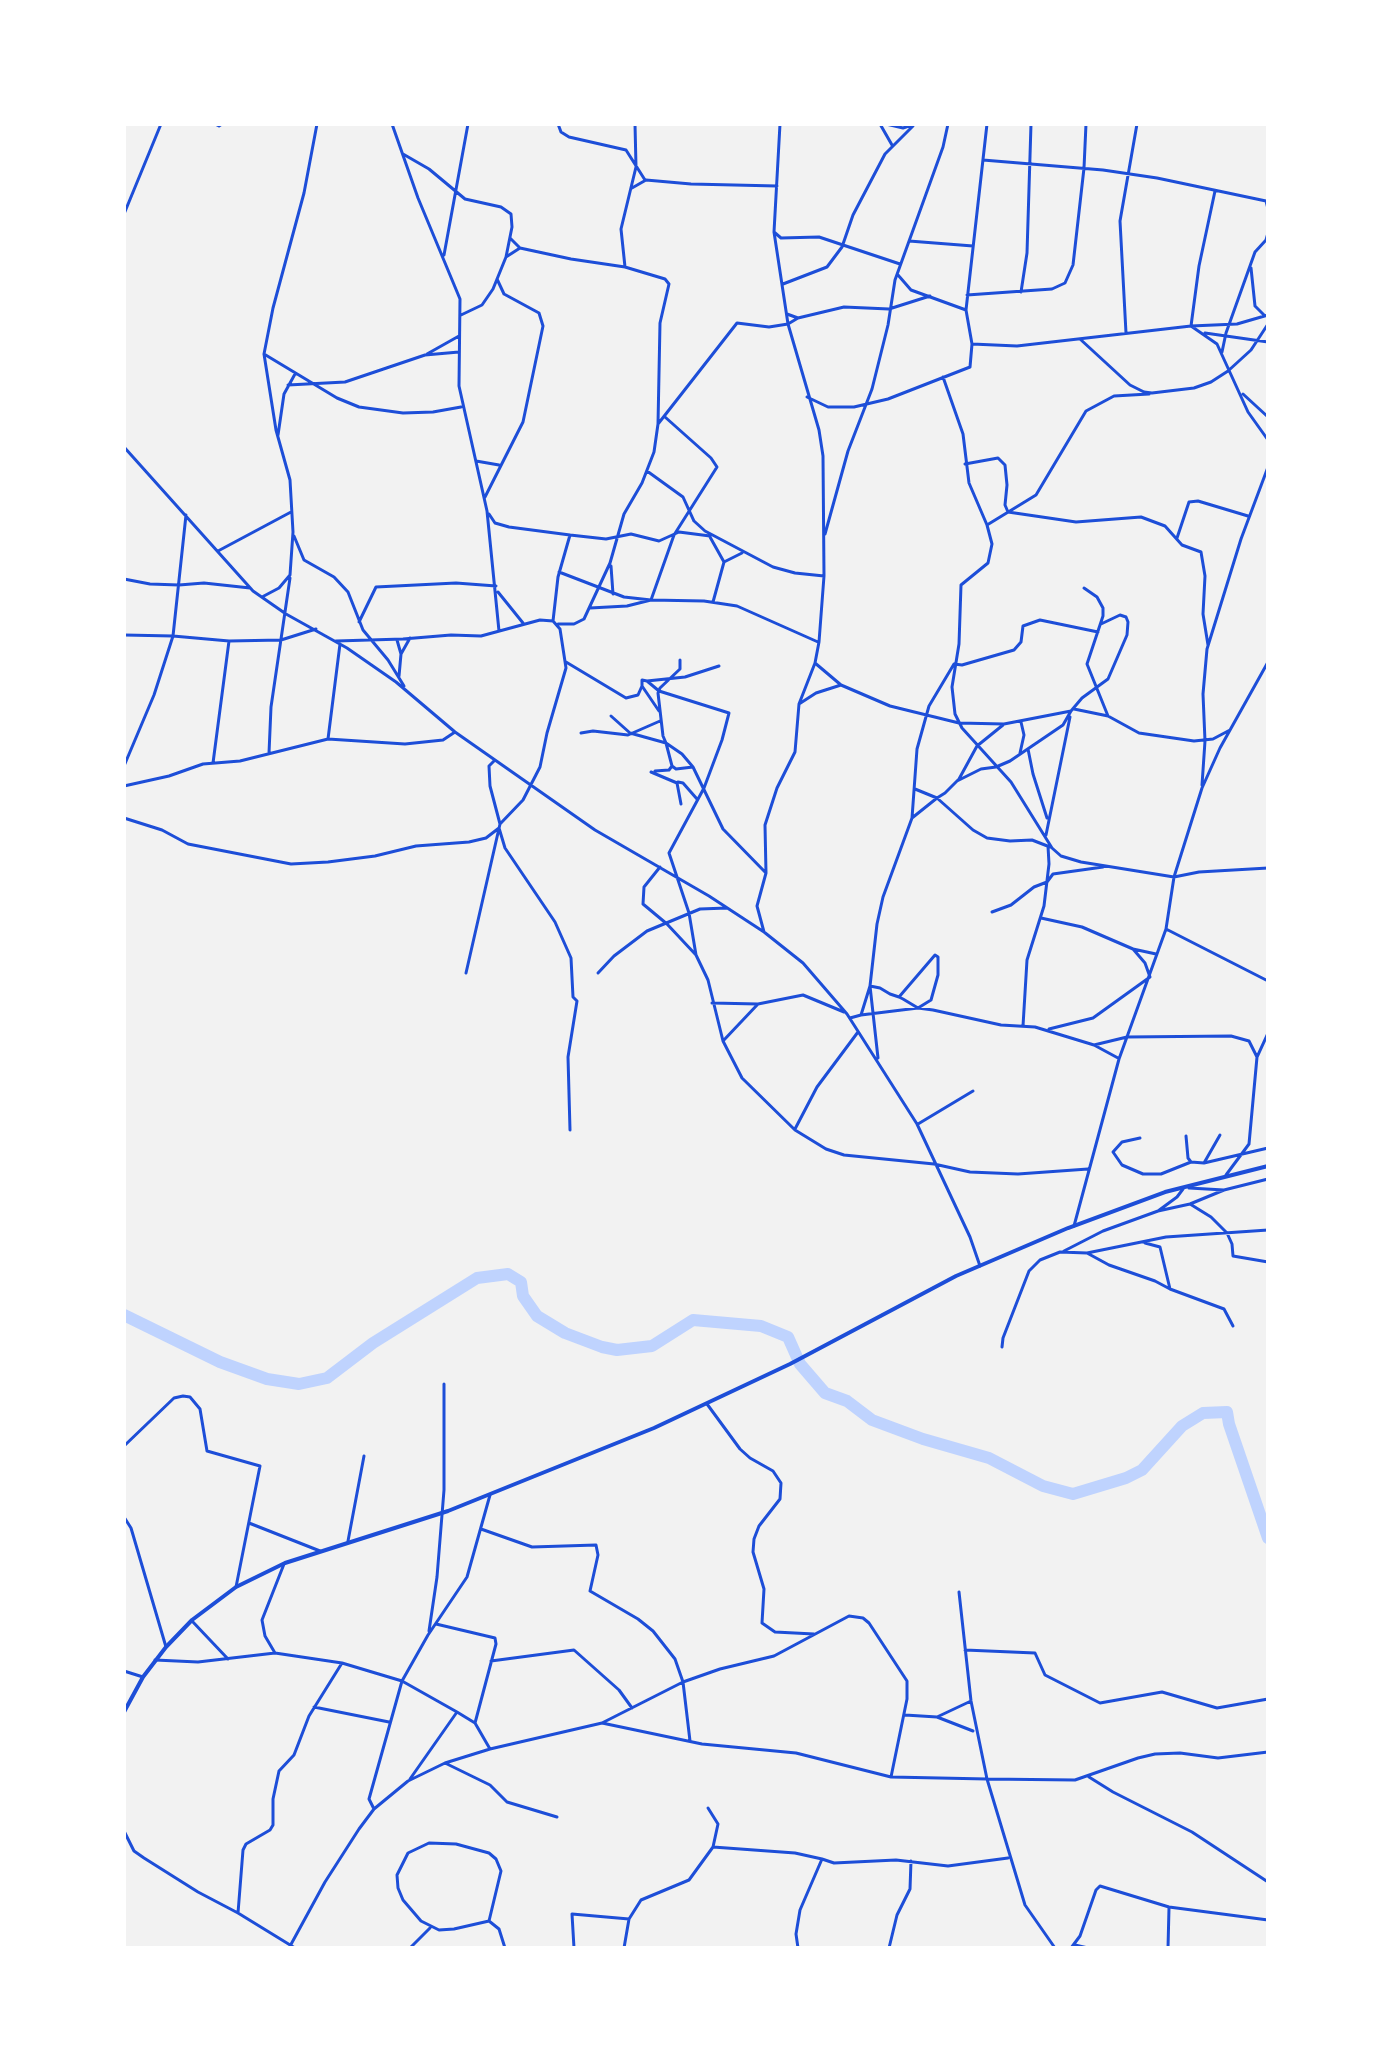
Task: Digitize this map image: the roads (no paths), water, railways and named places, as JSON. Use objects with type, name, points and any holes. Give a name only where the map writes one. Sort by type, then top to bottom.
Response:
[{"type":"street","points":[[124,214],[161,124]]},
{"type":"street","points":[[215,124],[222,124]]},
{"type":"street","points":[[269,753],[271,707],[286,614],[293,532],[290,480],[278,437],[264,354],[304,193],[317,124]]},
{"type":"street","points":[[392,124],[459,294],[459,386],[487,511],[499,631]]},
{"type":"street","points":[[443,259],[468,124]]},
{"type":"street","points":[[558,124],[561,132],[569,137],[623,148],[646,180]]},
{"type":"street","points":[[625,267],[621,229],[636,167],[635,124]]},
{"type":"street","points":[[764,932],[757,906],[766,873],[765,825],[777,788],[795,752],[799,704],[815,663],[819,642],[824,576],[823,456],[819,430],[788,324],[774,232],[780,124]]},
{"type":"street","points":[[880,124],[893,146]]},
{"type":"street","points":[[886,124],[903,128],[914,125]]},
{"type":"street","points":[[824,538],[848,451],[867,404],[888,325],[897,274],[943,147],[948,124]]},
{"type":"street","points":[[807,397],[828,407],[854,407],[888,399],[970,367],[972,344],[966,310],[967,295],[987,124]]},
{"type":"street","points":[[1021,292],[1027,253],[1031,124]]},
{"type":"street","points":[[967,295],[1060,287],[1070,274],[1084,168],[1086,124]]},
{"type":"street","points":[[1126,333],[1120,221],[1137,124]]},
{"type":"street","points":[[783,284],[822,271],[842,247],[853,215],[885,154],[914,125]]},
{"type":"street","points":[[403,154],[429,169],[465,199],[506,209],[513,220],[506,257],[490,295],[482,305],[460,315]]},
{"type":"street","points":[[983,160],[1128,173],[1266,201]]},
{"type":"street","points":[[632,188],[646,180],[777,186]]},
{"type":"street","points":[[1191,326],[1199,266],[1215,191]]},
{"type":"street","points":[[1268,194],[1268,209]]},
{"type":"street","points":[[452,205],[465,199]]},
{"type":"street","points":[[774,232],[781,238],[819,237],[900,264]]},
{"type":"street","points":[[1222,352],[1255,252],[1268,233]]},
{"type":"street","points":[[334,641],[481,636],[540,620],[580,623],[610,563],[624,514],[647,471],[658,424],[660,323],[668,281],[625,267],[520,248],[510,238]]},
{"type":"street","points":[[908,241],[973,246]]},
{"type":"street","points":[[506,257],[520,248]]},
{"type":"street","points":[[1251,265],[1255,306],[1266,316]]},
{"type":"street","points":[[897,274],[906,287],[966,310]]},
{"type":"street","points":[[497,279],[504,294]]},
{"type":"street","points":[[484,501],[523,422],[543,326],[539,313],[504,294],[490,295]]},
{"type":"street","points":[[658,424],[737,323],[769,327],[844,307],[889,309],[930,296]]},
{"type":"street","points":[[787,314],[798,318]]},
{"type":"street","points":[[972,344],[1017,346],[1229,324],[1266,316]]},
{"type":"street","points":[[987,525],[1036,495],[1086,411],[1114,396],[1194,388],[1211,382],[1228,371],[1268,324]]},
{"type":"street","points":[[1191,326],[1214,340],[1248,412],[1268,440]]},
{"type":"street","points":[[1203,332],[1268,342]]},
{"type":"street","points":[[288,385],[345,382],[425,355],[459,336]]},
{"type":"street","points":[[1080,339],[1130,385],[1152,393]]},
{"type":"street","points":[[425,355],[459,352]]},
{"type":"street","points":[[264,354],[347,403],[376,411],[433,412],[463,407]]},
{"type":"street","points":[[278,437],[284,394],[295,374]]},
{"type":"street","points":[[943,377],[963,434],[965,464],[973,495],[992,544],[990,558],[984,568],[961,585],[959,644],[954,664],[952,702],[959,723],[1011,782],[1046,835],[1050,847],[1041,918],[1027,960],[1023,1026]]},
{"type":"street","points":[[1240,392],[1268,417]]},
{"type":"street","points":[[651,600],[674,535],[717,465],[665,417]]},
{"type":"street","points":[[124,447],[250,588],[405,688],[455,732],[595,830],[727,908],[803,963],[848,1016],[917,1124],[970,1237],[980,1266]]},
{"type":"street","points":[[965,464],[998,458],[1005,465],[1005,505],[1008,512]]},
{"type":"street","points":[[476,461],[500,465]]},
{"type":"street","points":[[1202,788],[1205,741],[1203,694],[1208,645],[1268,467]]},
{"type":"street","points":[[647,471],[683,497],[694,521],[716,544],[724,562],[713,602]]},
{"type":"street","points":[[1177,538],[1189,502],[1198,501],[1249,516]]},
{"type":"street","points":[[487,511],[499,524],[592,539],[631,534],[659,541],[686,531],[710,536]]},
{"type":"street","points":[[218,551],[291,512]]},
{"type":"street","points":[[1008,512],[1076,522],[1141,517],[1165,526],[1182,545],[1194,548],[1202,556],[1205,576],[1203,614],[1208,645]]},
{"type":"street","points":[[124,766],[154,695],[173,636],[186,514]]},
{"type":"street","points":[[705,531],[783,571],[824,576]]},
{"type":"street","points":[[293,532],[304,560],[334,577],[348,592],[359,622],[405,688]]},
{"type":"street","points":[[124,818],[162,830],[188,844],[291,864],[375,856],[416,846],[486,838],[523,800],[540,767],[565,676],[564,645],[555,623],[559,572],[570,535]]},
{"type":"street","points":[[724,562],[743,552]]},
{"type":"street","points":[[610,563],[613,594]]},
{"type":"street","points":[[559,572],[613,594],[651,600],[713,602],[748,610],[819,642]]},
{"type":"street","points":[[262,597],[279,588],[290,575]]},
{"type":"street","points":[[124,579],[250,588]]},
{"type":"street","points":[[359,622],[376,587],[456,583],[496,588],[523,623]]},
{"type":"street","points":[[1084,588],[1097,597],[1103,608],[1101,624],[1087,664],[1108,716]]},
{"type":"street","points":[[590,608],[627,606],[651,600]]},
{"type":"street","points":[[912,818],[957,781],[981,769],[996,767],[1063,725],[1072,710],[1112,674],[1129,628],[1126,617],[1120,615],[1101,624]]},
{"type":"street","points":[[954,664],[972,663],[1014,650],[1021,642],[1023,626],[1040,620],[1098,632]]},
{"type":"street","points":[[124,635],[229,641],[281,640],[316,629]]},
{"type":"street","points":[[401,654],[410,638]]},
{"type":"street","points":[[397,640],[401,654],[399,677]]},
{"type":"street","points":[[213,763],[229,641]]},
{"type":"street","points":[[328,739],[340,644]]},
{"type":"street","points":[[680,660],[680,669],[659,691],[660,721],[672,766],[676,769],[693,767]]},
{"type":"street","points":[[566,662],[626,698],[638,695],[642,680],[685,677],[719,666]]},
{"type":"street","points":[[1074,1226],[1119,1059],[1166,929],[1174,877],[1202,788],[1268,662]]},
{"type":"street","points":[[815,663],[841,685],[880,702],[959,723],[1004,724],[1072,710],[1108,716],[1139,733],[1205,741],[1230,730]]},
{"type":"street","points":[[861,1015],[870,986],[879,911],[912,818],[917,749],[926,714],[954,664]]},
{"type":"street","points":[[647,681],[659,691],[729,713],[704,788],[670,848],[670,858],[689,913],[696,955],[708,980],[723,1041],[747,1085],[795,1130],[826,1149],[844,1155],[934,1164],[988,1174],[1088,1169]]},
{"type":"street","points":[[799,704],[816,693],[841,685]]},
{"type":"street","points":[[642,686],[659,711]]},
{"type":"street","points":[[1046,835],[1072,710]]},
{"type":"street","points":[[611,716],[630,733]]},
{"type":"street","points":[[630,733],[660,721]]},
{"type":"street","points":[[1019,754],[1024,735],[1021,722]]},
{"type":"street","points":[[957,781],[977,746],[1004,724]]},
{"type":"street","points":[[124,786],[169,776],[188,767],[240,761],[328,739],[413,744],[443,740],[455,732]]},
{"type":"street","points":[[581,733],[630,733],[666,743],[693,767],[723,829],[766,873]]},
{"type":"street","points":[[1028,749],[1048,824]]},
{"type":"street","points":[[494,761],[489,766],[491,796],[513,862],[555,922],[571,958],[573,997],[577,1001],[568,1057],[570,1130]]},
{"type":"street","points":[[672,766],[669,770],[651,772],[683,783],[697,799]]},
{"type":"street","points":[[675,781],[681,804]]},
{"type":"street","points":[[915,789],[937,798],[973,830],[987,838],[1032,840],[1069,859],[1174,877],[1199,872],[1268,868]]},
{"type":"street","points":[[466,973],[499,826]]},
{"type":"street","points":[[992,912],[1011,905],[1034,887],[1047,882],[1053,874],[1107,866]]},
{"type":"street","points":[[660,867],[644,887],[643,904],[696,955]]},
{"type":"street","points":[[598,973],[603,965],[647,931],[689,913],[727,908]]},
{"type":"street","points":[[1041,918],[1082,927],[1133,949],[1158,954]]},
{"type":"street","points":[[1166,929],[1268,981]]},
{"type":"street","points":[[1133,949],[1145,963],[1150,977]]},
{"type":"street","points":[[712,1003],[758,1004],[803,995],[848,1016],[918,1008],[931,1000],[938,975],[938,957],[935,955],[899,997]]},
{"type":"street","points":[[1046,1030],[1093,1018],[1150,977]]},
{"type":"street","points":[[870,986],[918,1008],[1001,1025],[1046,1030],[1094,1045],[1119,1059]]},
{"type":"street","points":[[870,986],[878,1062]]},
{"type":"street","points":[[723,1041],[758,1004]]},
{"type":"street","points":[[795,1130],[821,1080],[858,1032]]},
{"type":"street","points":[[1226,1175],[1246,1152],[1257,1057],[1268,1033]]},
{"type":"street","points":[[1094,1045],[1127,1037],[1231,1036],[1249,1041],[1257,1057]]},
{"type":"street","points":[[917,1124],[973,1091]]},
{"type":"street","points":[[1204,1163],[1220,1135]]},
{"type":"street","points":[[1186,1136],[1191,1162]]},
{"type":"street","points":[[1140,1138],[1122,1142],[1113,1152],[1122,1165],[1143,1174],[1161,1174],[1191,1162],[1204,1163],[1268,1148]]},
{"type":"street","points":[[124,1712],[155,1660],[192,1620],[236,1587],[285,1563],[442,1513],[654,1428],[804,1357],[915,1296],[1074,1226],[1184,1187],[1268,1166]]},
{"type":"street","points":[[1002,1347],[1029,1271],[1040,1260],[1103,1231],[1158,1211],[1268,1179]]},
{"type":"street","points":[[1184,1187],[1224,1190]]},
{"type":"street","points":[[1158,1211],[1177,1197],[1184,1187]]},
{"type":"street","points":[[1190,1204],[1211,1217],[1227,1233],[1233,1256],[1268,1262]]},
{"type":"street","points":[[1060,1252],[1087,1253],[1166,1237],[1268,1230]]},
{"type":"street","points":[[1141,1242],[1160,1247],[1170,1289]]},
{"type":"street","points":[[1087,1253],[1109,1265],[1224,1309],[1233,1326]]},
{"type":"street","points":[[428,1635],[437,1577],[446,1463],[444,1384]]},
{"type":"street","points":[[124,1446],[174,1398],[190,1397],[200,1409],[207,1451],[260,1466],[236,1587]]},
{"type":"street","points":[[707,1404],[740,1449],[773,1471],[781,1483],[780,1499],[759,1526],[754,1539],[753,1552],[764,1589],[762,1623],[775,1632],[814,1634]]},
{"type":"street","points":[[348,1541],[364,1456]]},
{"type":"street","points":[[374,1809],[369,1799],[402,1681],[467,1577],[490,1495]]},
{"type":"street","points":[[124,1517],[131,1528],[166,1647]]},
{"type":"street","points":[[249,1523],[320,1551]]},
{"type":"street","points":[[481,1529],[532,1547],[596,1545],[598,1555],[590,1591],[638,1619],[653,1631],[675,1659],[683,1682],[690,1741]]},
{"type":"street","points":[[275,1653],[265,1636],[262,1620],[285,1563]]},
{"type":"street","points":[[959,1592],[975,1731],[987,1779],[1025,1905],[1055,1948]]},
{"type":"street","points":[[124,1831],[134,1851],[144,1858],[292,1947],[325,1882],[374,1809],[408,1781],[445,1763],[490,1749],[602,1723],[683,1682],[774,1656],[849,1616],[863,1618],[869,1623],[907,1681],[904,1715],[891,1777]]},
{"type":"street","points":[[192,1620],[228,1659]]},
{"type":"street","points":[[436,1624],[492,1635],[496,1644],[475,1723]]},
{"type":"street","points":[[491,1661],[574,1650],[619,1690],[632,1708]]},
{"type":"street","points":[[964,1650],[1035,1653],[1045,1675],[1100,1703],[1162,1692],[1217,1708],[1268,1699]]},
{"type":"street","points":[[155,1660],[198,1662],[275,1653],[342,1663],[402,1681],[457,1712],[475,1723],[490,1749]]},
{"type":"street","points":[[238,1913],[243,1850],[246,1844],[273,1825],[273,1799],[279,1771],[294,1755],[314,1707],[342,1663]]},
{"type":"street","points":[[124,1671],[143,1677]]},
{"type":"street","points":[[937,1717],[971,1701]]},
{"type":"street","points":[[314,1707],[389,1722]]},
{"type":"street","points":[[408,1781],[457,1712]]},
{"type":"street","points":[[904,1715],[937,1717],[975,1731]]},
{"type":"street","points":[[602,1723],[690,1741],[796,1753],[891,1777],[1075,1780],[1155,1754],[1180,1753],[1218,1758],[1268,1752]]},
{"type":"street","points":[[445,1763],[490,1785],[507,1802],[557,1817]]},
{"type":"street","points":[[1089,1777],[1192,1832],[1268,1882]]},
{"type":"street","points":[[624,1948],[629,1919],[641,1900],[689,1880],[713,1847],[718,1824],[708,1808]]},
{"type":"street","points":[[429,1843],[456,1844],[489,1853],[496,1859],[501,1871],[489,1921],[454,1929],[431,1928],[403,1900],[397,1875],[408,1853],[429,1843]]},
{"type":"street","points":[[713,1847],[795,1853],[834,1863],[911,1861],[948,1866],[1010,1857]]},
{"type":"street","points":[[798,1948],[797,1921],[822,1859]]},
{"type":"street","points":[[889,1948],[897,1915],[910,1889],[911,1861]]},
{"type":"street","points":[[1088,1948],[1073,1946],[1100,1886],[1169,1907],[1268,1920]]},
{"type":"street","points":[[1168,1948],[1169,1907]]},
{"type":"street","points":[[574,1948],[572,1914],[629,1919]]},
{"type":"street","points":[[489,1921],[499,1929],[505,1948]]},
{"type":"street","points":[[410,1948],[431,1928]]},
{"type":"street","points":[[974,1948],[988,1948]]},
{"type":"waterway","points":[[124,1315],[220,1362],[267,1379],[299,1384],[327,1378],[373,1343],[477,1278],[508,1274],[521,1282],[523,1296],[537,1316],[565,1333],[602,1347],[617,1350],[652,1346],[693,1320],[761,1326],[788,1337],[800,1364],[825,1393],[847,1401],[872,1420],[989,1458],[1043,1486],[1073,1494],[1142,1470],[1182,1426],[1203,1413],[1227,1412],[1268,1538]]}]
